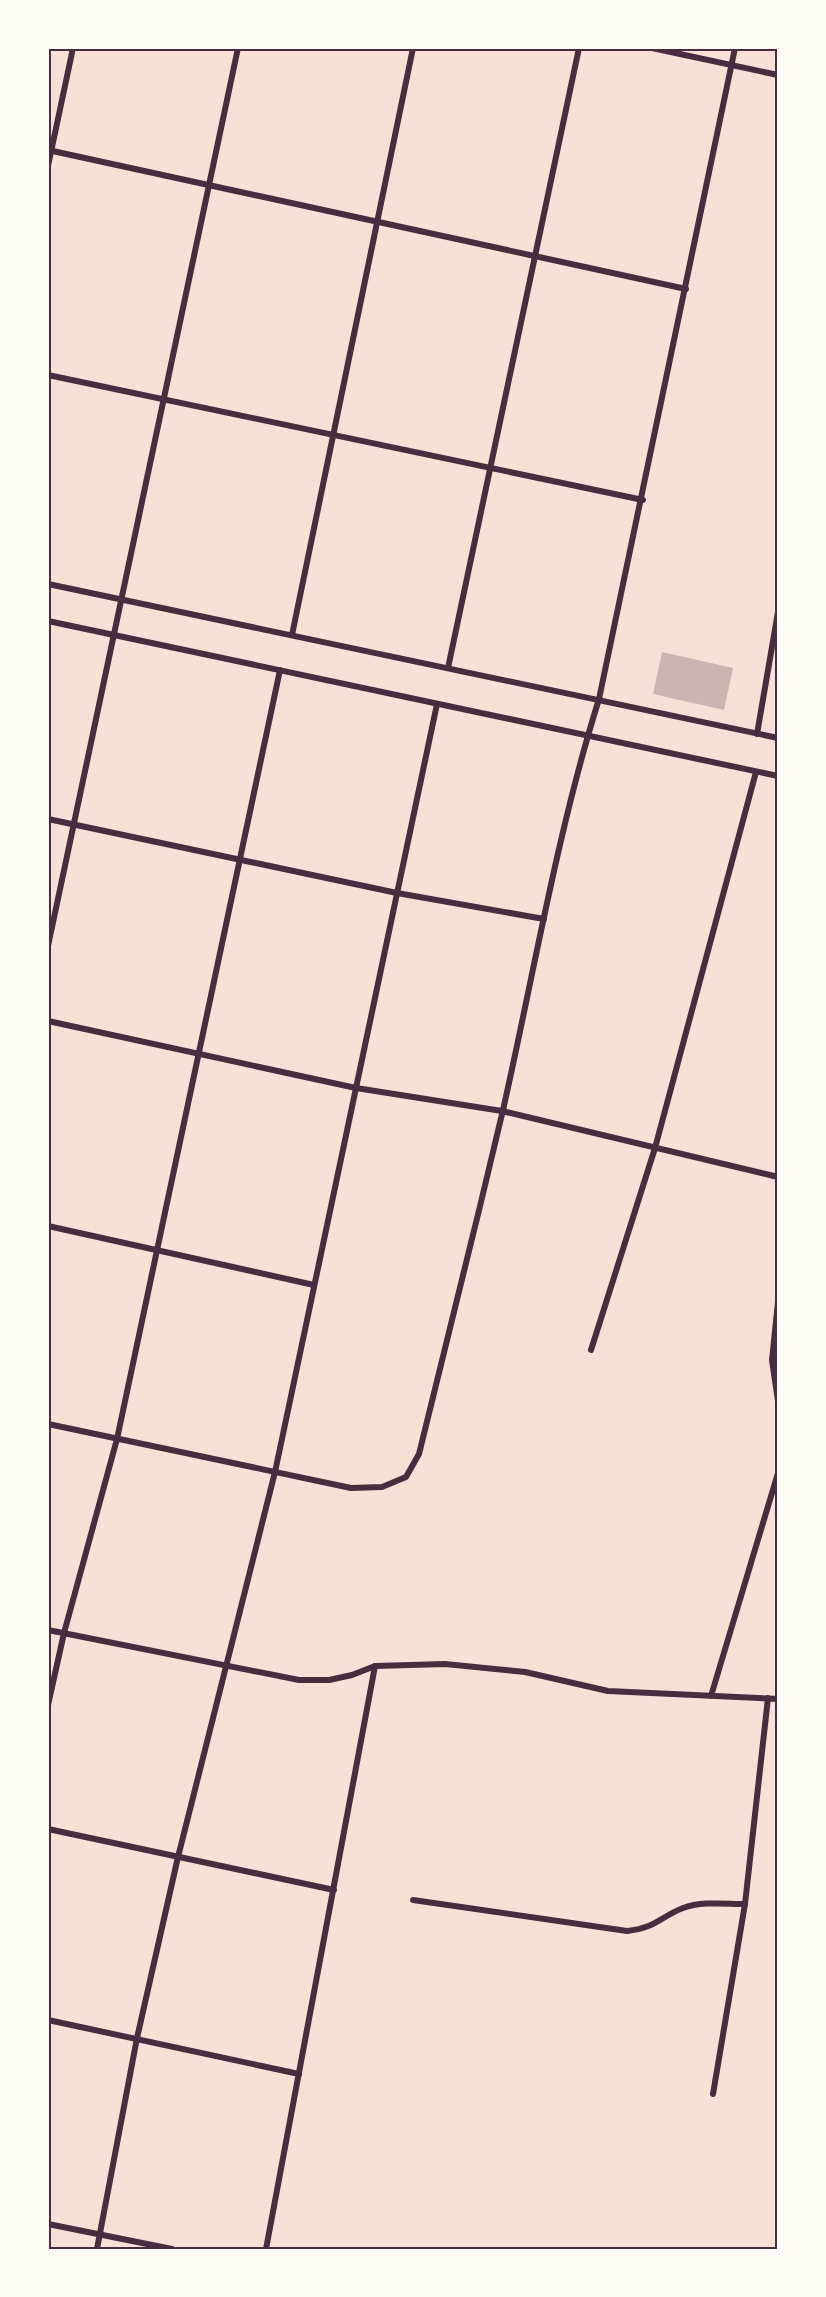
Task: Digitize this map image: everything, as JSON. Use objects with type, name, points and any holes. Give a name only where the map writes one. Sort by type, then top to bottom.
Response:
[{"type":"street","points":[[48,166],[73,48]]},
{"type":"street","points":[[48,946],[238,48]]},
{"type":"street","points":[[292,635],[412,48]]},
{"type":"street","points":[[448,668],[579,48]]},
{"type":"street","points":[[652,48],[778,75]]},
{"type":"street","points":[[48,1424],[351,1488],[382,1487],[406,1478],[418,1454],[502,1111],[587,737],[599,699],[643,500],[735,48]]},
{"type":"street","points":[[50,151],[686,289]]},
{"type":"street","points":[[48,375],[643,500]]},
{"type":"street","points":[[48,584],[778,738]]},
{"type":"street","points":[[758,734],[778,612]]},
{"type":"street","points":[[48,621],[778,776]]},
{"type":"street","points":[[48,1705],[64,1633],[117,1439],[280,670]]},
{"type":"street","points":[[97,2249],[137,2038],[178,1857],[275,1472],[437,704]]},
{"type":"street","points":[[591,1350],[655,1148],[756,772]]},
{"type":"street","points":[[48,819],[397,893],[544,919]]},
{"type":"street","points":[[48,1021],[356,1088],[502,1111],[778,1176]]},
{"type":"street","points":[[48,1226],[314,1285]]},
{"type":"street","points":[[778,1302],[772,1360],[778,1401]]},
{"type":"street","points":[[711,1696],[778,1473]]},
{"type":"street","points":[[48,1630],[299,1680],[329,1680],[375,1666],[445,1664],[525,1672],[608,1691],[778,1699]]},
{"type":"street","points":[[266,2249],[375,1666]]},
{"type":"street","points":[[713,2094],[745,1904],[768,1698]]},
{"type":"street","points":[[48,1829],[334,1890]]},
{"type":"street","points":[[413,1900],[627,1931],[654,1926],[683,1908],[699,1904],[745,1904]]},
{"type":"street","points":[[48,2020],[299,2074]]},
{"type":"street","points":[[48,2224],[172,2249]]},
{"type":"building","points":[[662,652],[733,668],[724,710],[653,694]]}]
